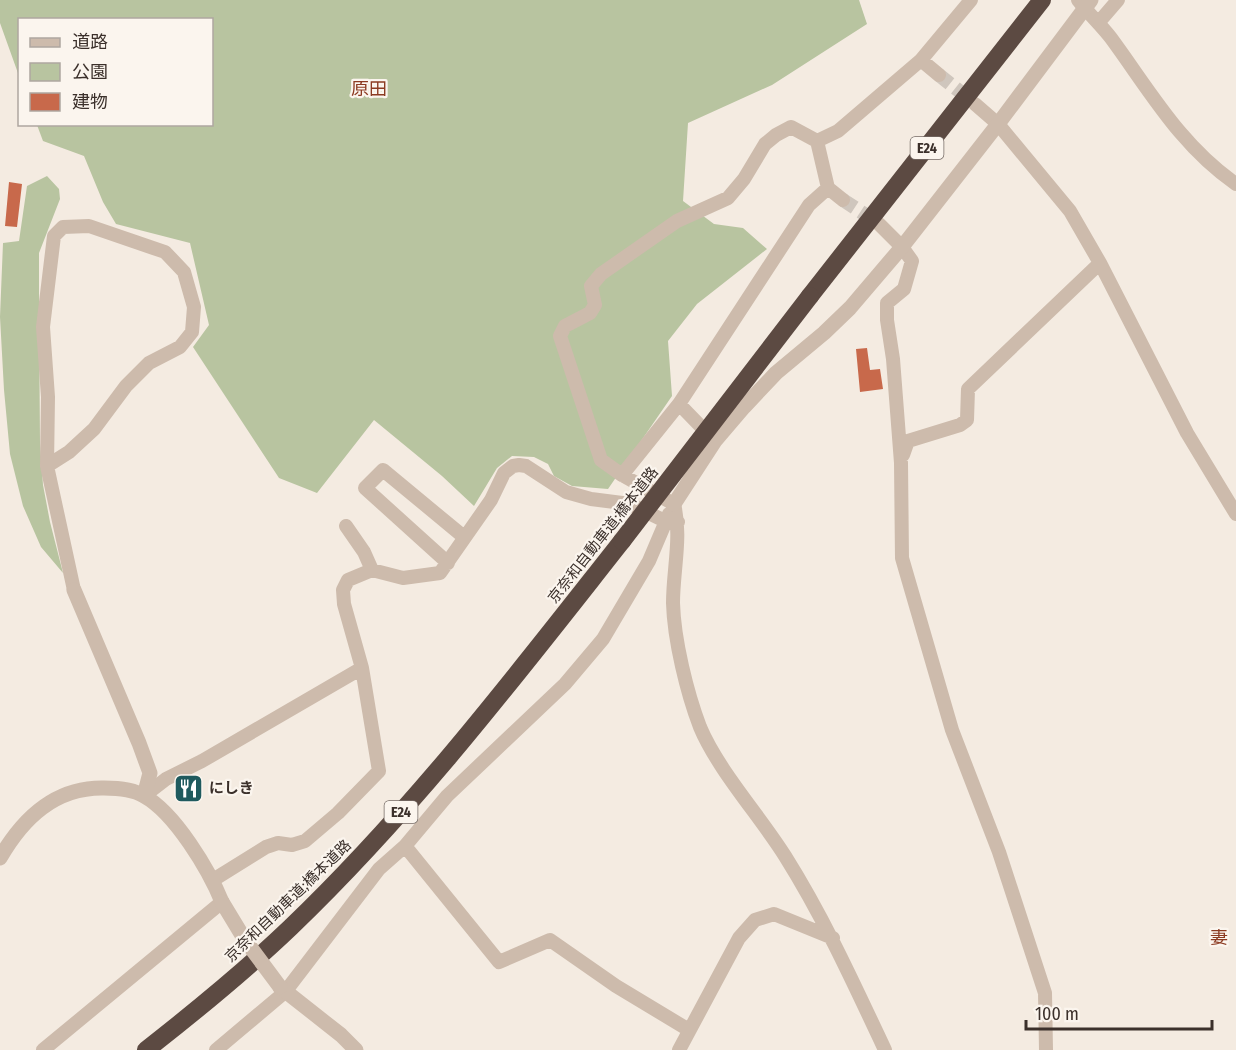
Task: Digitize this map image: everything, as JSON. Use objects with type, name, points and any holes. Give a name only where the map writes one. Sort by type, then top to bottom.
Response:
[{"type":"highway","name":"京奈和自動車道;橋本道路","points":[[146,1050],[205,1004],[291,927],[368,849],[438,771],[622,541],[1042,0]]},
{"type":"street","points":[[817,141],[838,132],[921,60],[971,0]]},
{"type":"street","points":[[1098,22],[1118,0]]},
{"type":"street","points":[[885,1050],[833,938],[785,856],[720,763],[700,728],[681,664],[673,604],[672,522],[674,504],[715,441],[776,372],[824,333],[850,308],[902,247],[998,124],[1084,3],[1161,111],[1217,171],[1236,184]]},
{"type":"street","points":[[921,60],[939,75]]},
{"type":"street","points":[[975,104],[998,124],[1070,211],[1100,263],[1186,433],[1236,514]]},
{"type":"street","points":[[674,504],[622,475],[601,460],[560,336],[565,326],[590,313],[595,305],[591,286],[601,274],[677,221],[728,198],[744,179],[765,144],[791,127],[817,141],[828,188],[843,200]]},
{"type":"street","points":[[622,475],[679,404],[809,206],[828,188]]},
{"type":"street","points":[[879,224],[902,247],[912,261],[904,289],[887,303],[901,463],[902,558],[952,730],[999,852],[1045,993],[1046,1050]]},
{"type":"street","points":[[47,466],[69,452],[94,429],[126,386],[149,363],[180,347],[192,332],[194,308],[184,272],[165,252],[89,226],[63,227],[54,236],[43,327],[48,398],[47,466],[74,590],[140,743],[150,773],[144,795]]},
{"type":"street","points":[[901,463],[908,441],[960,425],[967,420],[968,389],[1100,263]]},
{"type":"street","points":[[679,404],[715,441]]},
{"type":"street","points":[[213,880],[266,847],[279,843],[292,845],[305,841],[338,813],[379,771],[362,668],[344,604],[343,590],[348,580],[372,570],[403,578],[440,573],[491,500],[504,473],[513,466],[526,466],[566,492],[591,499],[630,504],[672,522]]},
{"type":"street","points":[[448,563],[365,488],[383,470],[464,537]]},
{"type":"street","points":[[216,1050],[283,990],[380,869],[405,846],[447,796],[565,684],[603,639],[672,522]]},
{"type":"street","points":[[346,526],[364,552],[372,570]]},
{"type":"street","points":[[144,795],[166,779],[202,761],[362,668]]},
{"type":"street","points":[[0,858],[12,838],[32,816],[55,799],[87,788],[119,788],[144,795],[169,816],[213,880],[222,902],[245,940],[283,990],[341,1035],[356,1050]]},
{"type":"street","points":[[405,846],[499,962],[549,940],[616,986],[689,1030]]},
{"type":"street","points":[[43,1050],[222,902]]},
{"type":"street","points":[[679,1050],[739,938],[755,920],[774,914],[833,938]]},
{"type":"green space","points":[[0,0],[859,0],[867,24],[772,85],[688,123],[683,201],[714,224],[743,228],[767,249],[697,304],[668,341],[672,396],[608,489],[572,486],[554,476],[548,464],[534,457],[512,456],[497,468],[474,506],[442,476],[374,420],[317,493],[279,478],[193,347],[209,325],[190,243],[116,224],[103,202],[84,156],[43,141],[37,126],[213,126],[213,18],[18,18],[18,73],[0,23]]},
{"type":"green space","points":[[47,176],[59,189],[60,199],[39,253],[40,443],[43,485],[63,573],[41,547],[23,506],[10,454],[0,317],[3,243],[19,241],[27,186]]},
{"type":"building","points":[[9,182],[22,184],[17,227],[5,226]]},
{"type":"building","points":[[867,348],[870,370],[880,369],[883,389],[860,392],[856,349]]},
{"type":"building","name":"にしき","points":[[191,777],[199,797],[187,802],[178,783]]},
{"type":"tunnel","points":[[939,75],[973,102]]},
{"type":"tunnel","points":[[843,200],[878,223]]},
{"type":"place","name":"にしき","points":[[188,788]]},
{"type":"district","name":"原田","points":[[369,89]]},
{"type":"district","name":"妻","points":[[1219,938]]}]
